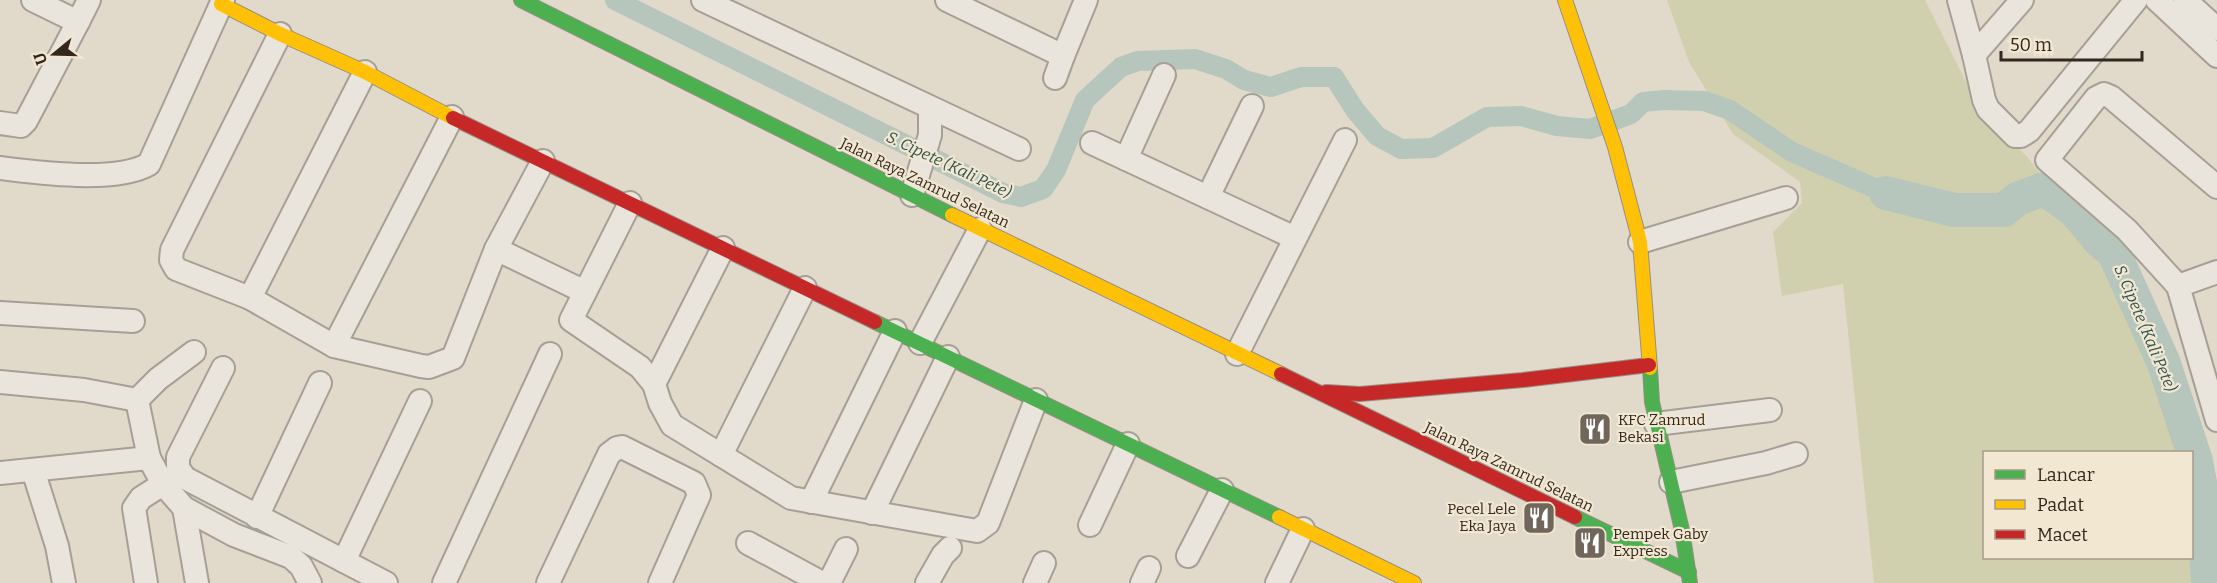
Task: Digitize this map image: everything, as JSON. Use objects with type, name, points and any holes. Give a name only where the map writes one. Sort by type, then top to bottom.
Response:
[{"type":"street","points":[[33,0],[78,22]]},
{"type":"street","points":[[0,123],[21,126],[26,121],[88,0]]},
{"type":"street","name":"Jalan Raya Zamrud Selatan","points":[[521,0],[915,185],[980,229],[1690,578]]},
{"type":"street","points":[[703,0],[1019,149]]},
{"type":"street","points":[[947,0],[1063,56]]},
{"type":"street","points":[[1055,78],[1086,0]]},
{"type":"street","points":[[1565,0],[1615,147],[1640,242],[1652,402],[1682,530],[1690,578]]},
{"type":"street","points":[[1959,0],[1988,110],[2014,136],[2021,136],[2029,131],[2136,0]]},
{"type":"street","points":[[1974,55],[2022,0]]},
{"type":"street","points":[[2157,0],[2217,56]]},
{"type":"street","points":[[2185,0],[2217,29]]},
{"type":"street","points":[[0,168],[56,175],[77,175],[139,170],[149,164],[222,2],[280,34],[365,72],[452,117],[1303,529],[1379,575],[1414,583]]},
{"type":"street","points":[[280,34],[172,250],[171,260],[176,269],[250,298],[334,346],[429,367],[453,358],[496,249],[543,161]]},
{"type":"street","points":[[250,298],[365,72]]},
{"type":"street","points":[[1126,159],[1164,75]]},
{"type":"street","points":[[2217,187],[2111,97],[2104,94],[2096,98],[2047,160],[2127,230],[2178,286],[2217,420]]},
{"type":"street","points":[[1208,197],[1252,106]]},
{"type":"street","points":[[915,185],[930,135],[930,108]]},
{"type":"street","points":[[334,346],[452,117]]},
{"type":"street","points":[[1237,354],[1345,140]]},
{"type":"street","points":[[1092,143],[1295,238]]},
{"type":"street","points":[[1640,242],[1786,198]]},
{"type":"street","points":[[630,203],[571,320],[640,367],[654,384],[660,403],[672,425],[791,498],[977,531],[988,524],[1036,400]]},
{"type":"street","points":[[920,344],[980,229]]},
{"type":"street","points":[[654,384],[723,248]]},
{"type":"street","points":[[496,249],[585,292]]},
{"type":"street","points":[[2178,286],[2217,272]]},
{"type":"street","points":[[722,455],[805,288]]},
{"type":"street","points":[[0,313],[133,321]]},
{"type":"street","points":[[811,502],[895,331]]},
{"type":"street","points":[[138,400],[159,379],[195,352]]},
{"type":"street","points":[[444,583],[550,354]]},
{"type":"street","points":[[872,513],[948,357]]},
{"type":"street","name":"Jalan Raya Zamrud Selatan","points":[[1315,392],[1371,393],[1523,380],[1649,365]]},
{"type":"street","points":[[223,368],[178,457],[178,468],[185,478],[386,583]]},
{"type":"street","points":[[0,382],[84,390],[138,400]]},
{"type":"street","points":[[257,517],[320,383]]},
{"type":"street","points":[[138,400],[149,458],[162,484],[184,508],[234,535],[291,557],[301,566],[310,583]]},
{"type":"street","points":[[344,561],[420,401]]},
{"type":"street","points":[[1656,424],[1770,410]]},
{"type":"street","points":[[1090,525],[1128,444]]},
{"type":"street","points":[[548,583],[609,454],[622,447],[694,483],[698,489],[699,495],[660,583]]},
{"type":"street","points":[[1671,482],[1766,463],[1796,454]]},
{"type":"street","points":[[0,473],[149,458]]},
{"type":"street","points":[[33,470],[57,546],[64,583]]},
{"type":"street","points":[[146,583],[134,508],[141,498],[162,484]]},
{"type":"street","points":[[1188,556],[1222,490]]},
{"type":"street","points":[[184,508],[197,583]]},
{"type":"street","points":[[1277,583],[1303,529]]},
{"type":"street","points":[[748,543],[822,583]]},
{"type":"street","points":[[927,583],[943,555],[950,548]]},
{"type":"street","points":[[829,583],[846,549]]},
{"type":"green space","points":[[1667,0],[1925,0],[1977,104],[2029,159],[2104,259],[2141,332],[2182,451],[1983,451],[1983,559],[2193,559],[2193,494],[2202,583],[1874,583],[1843,284],[1782,296],[1773,232],[1802,203],[1800,182],[1733,134],[1689,62]]},
{"type":"waterway","name":"S. Cipete (Kali Pete)","points":[[615,0],[1003,193],[1021,197],[1043,189],[1056,170],[1085,100],[1121,67],[1138,61],[1195,59],[1226,69],[1244,80],[1271,87],[1301,77],[1334,77],[1355,110],[1377,136],[1401,149],[1433,148],[1487,117],[1521,116],[1557,126],[1590,129],[1631,114],[1643,102],[1704,101],[1730,110],[1792,152],[1886,193]]},
{"type":"waterway","name":"S. Cipete (Kali Pete)","points":[[1886,193],[1954,210],[2004,210],[2017,199],[2044,189],[2075,211],[2099,240],[2114,253],[2163,361],[2193,451]]},
{"type":"waterway","name":"S. Cipete (Kali Pete)","points":[[2193,452],[2204,504],[2208,583]]},
{"type":"traffic: fast","points":[[521,0],[952,215]]},
{"type":"traffic: fast","points":[[875,322],[1279,517]]},
{"type":"traffic: fast","points":[[1650,368],[1652,402],[1682,530],[1690,583]]},
{"type":"traffic: fast","points":[[1575,517],[1689,572]]},
{"type":"traffic: slow","points":[[1565,0],[1615,147],[1640,242],[1650,368]]},
{"type":"traffic: slow","points":[[221,4],[280,34],[365,72],[453,118]]},
{"type":"traffic: slow","points":[[952,215],[1281,374]]},
{"type":"traffic: slow","points":[[1279,517],[1414,583]]},
{"type":"traffic: jam","points":[[453,118],[875,322]]},
{"type":"traffic: jam","points":[[1326,392],[1360,394],[1523,380],[1649,365]]},
{"type":"traffic: jam","points":[[1281,374],[1575,517]]},
{"type":"place","name":"KFC Zamrud Bekasi","points":[[1595,429]]},
{"type":"place","name":"Pecel Lele Eka Jaya","points":[[1539,518]]},
{"type":"place","name":"Pempek Gaby Express","points":[[1590,543]]}]
